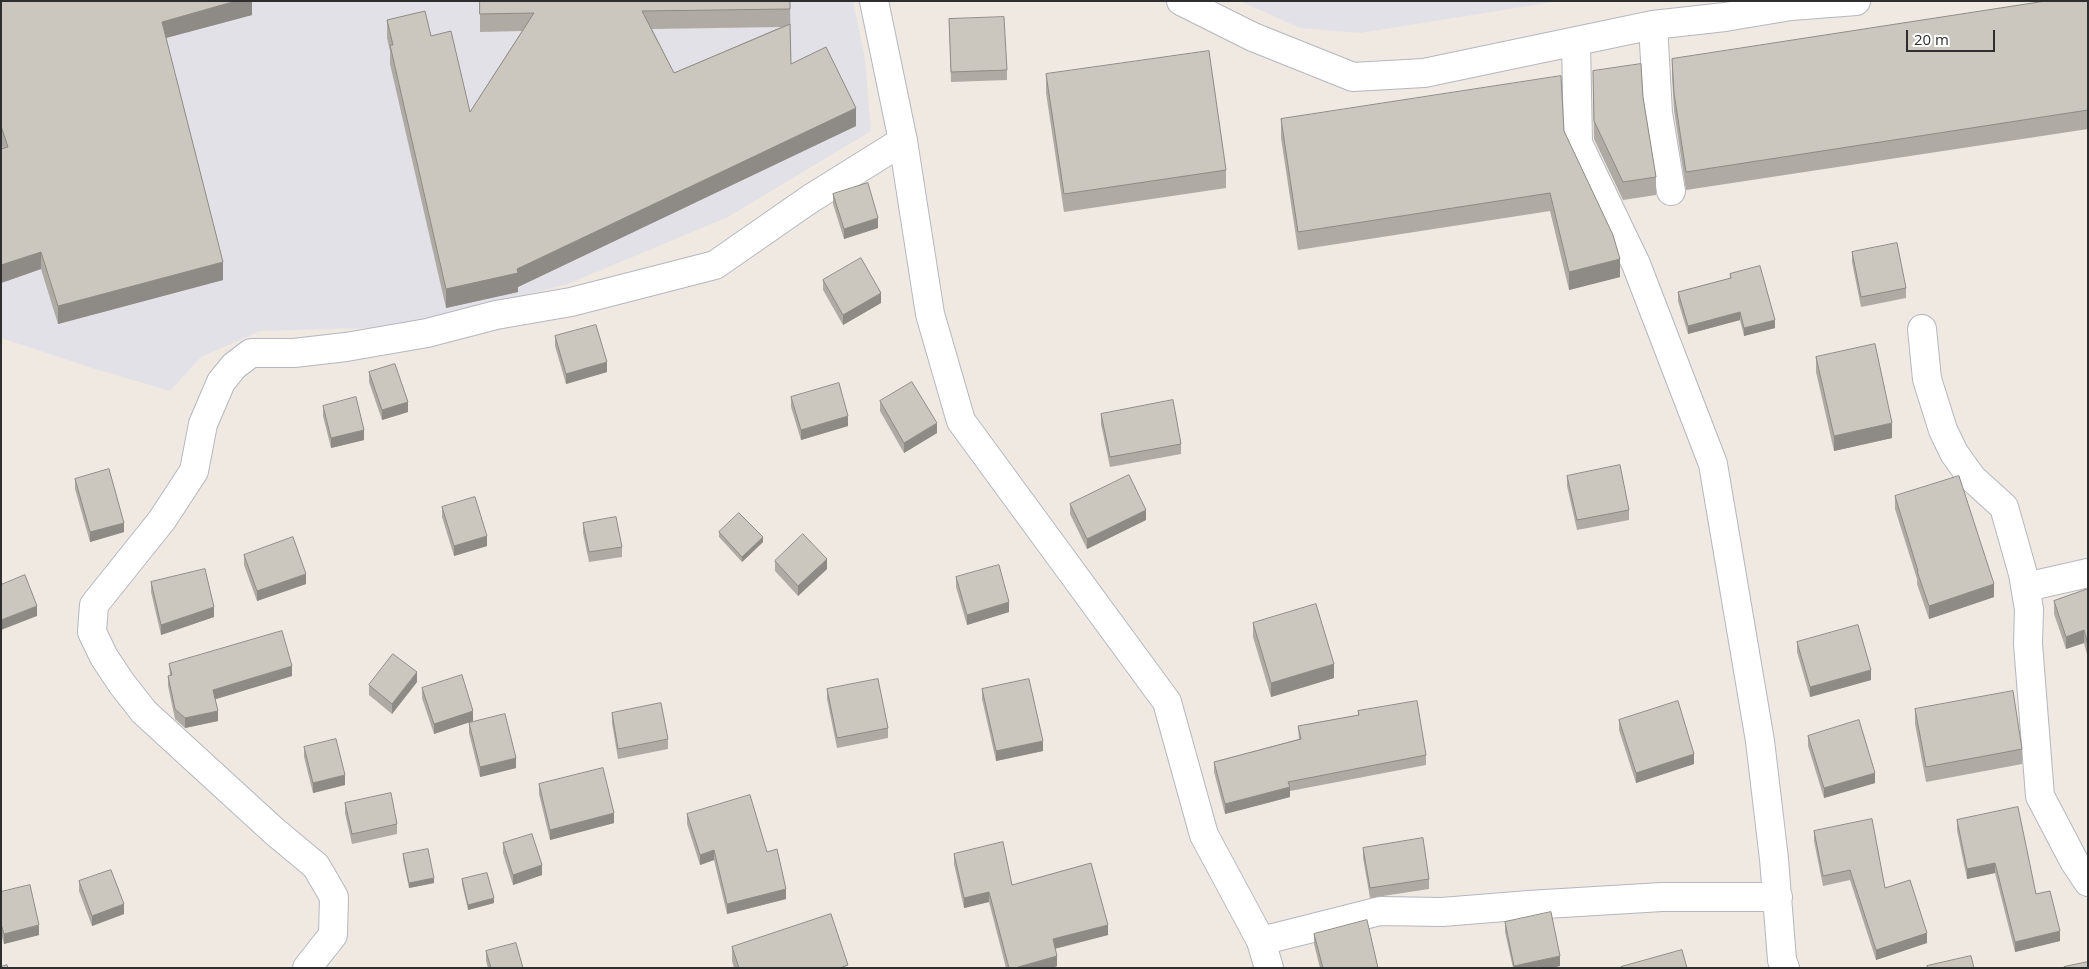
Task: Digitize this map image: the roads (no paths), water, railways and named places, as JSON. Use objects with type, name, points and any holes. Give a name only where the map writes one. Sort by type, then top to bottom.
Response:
[{"type":"street","points":[[874,1],[915,204],[930,314],[961,421],[1167,702],[1204,834],[1260,942],[1269,968]]},
{"type":"street","points":[[1181,1],[1253,37],[1353,77],[1424,73],[1653,26],[1791,6],[1856,1]]},
{"type":"street","points":[[1653,26],[1658,113],[1671,191]]},
{"type":"street","points":[[1576,42],[1578,143],[1636,264],[1713,464],[1760,741],[1778,897],[1782,960],[1785,968]]},
{"type":"street","points":[[307,968],[333,935],[334,897],[316,866],[274,831],[144,712],[104,658],[92,632],[94,605],[162,520],[194,472],[203,424],[221,382],[234,366],[251,353],[294,353],[346,348],[427,333],[496,315],[571,302],[716,265],[810,199],[903,140]]},
{"type":"street","points":[[1922,329],[1927,379],[1943,430],[1954,454],[1972,478],[2004,507],[2026,587],[2029,608],[2028,644],[2040,796],[2074,861],[2088,882]]},
{"type":"street","points":[[2026,587],[2088,573]]},
{"type":"street","points":[[1260,942],[1380,910],[1442,912],[1662,897],[1778,897]]}]
